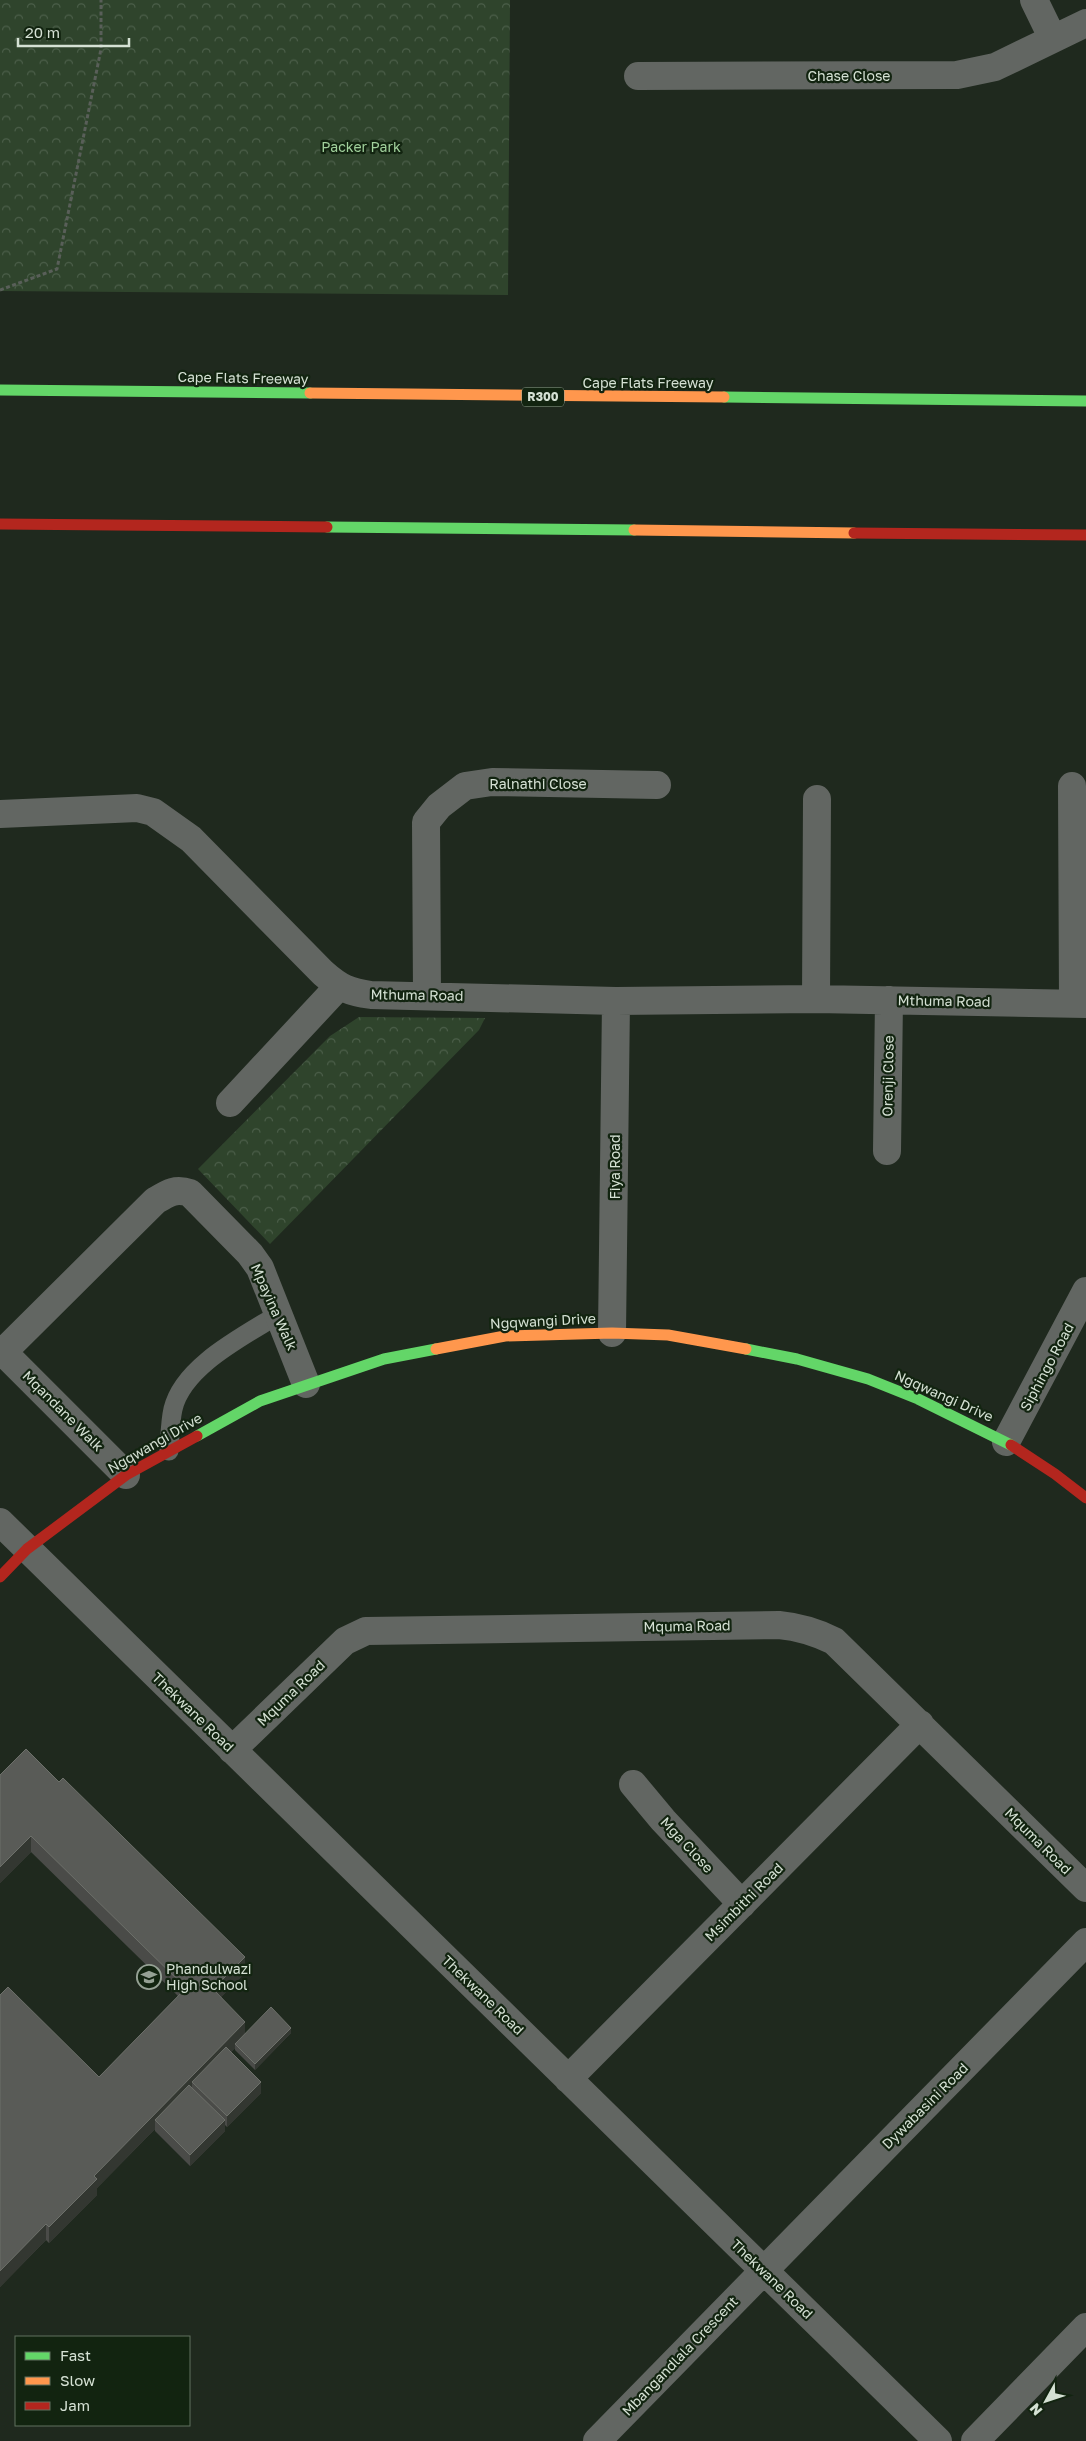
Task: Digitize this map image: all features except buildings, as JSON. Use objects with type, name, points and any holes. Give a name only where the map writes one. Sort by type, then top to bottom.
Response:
[{"type":"main road","name":"Cape Flats Freeway","points":[[0,390],[1086,401]]},
{"type":"main road","points":[[0,524],[1086,535]]},
{"type":"main road","name":"Ngqwangi Drive","points":[[0,1577],[27,1549],[126,1475],[260,1401],[384,1359],[452,1344],[505,1336],[612,1332],[668,1336],[806,1362],[868,1379],[918,1399],[1006,1442],[1055,1474],[1086,1498]]},
{"type":"street","points":[[1034,0],[1053,39]]},
{"type":"street","name":"Chase Close","points":[[638,76],[957,75],[995,67],[1086,23]]},
{"type":"street","name":"Ralnathi Close","points":[[427,995],[426,822],[439,806],[465,786],[492,782],[657,785]]},
{"type":"street","name":"Mthuma Road","points":[[0,814],[137,808],[153,812],[190,839],[338,987],[352,992],[370,995],[616,1001],[816,999],[1079,1004],[1072,786]]},
{"type":"street","points":[[816,999],[817,798]]},
{"type":"street","points":[[230,1103],[338,987]]},
{"type":"street","name":"Orenji Close","points":[[887,1151],[888,1000]]},
{"type":"street","name":"Fiya Road","points":[[612,1332],[616,1001]]},
{"type":"street","name":"Mpayina Walk","points":[[2,1350],[155,1201],[172,1191],[180,1190],[190,1193],[250,1254],[260,1268],[306,1384]]},
{"type":"street","name":"Siphingo Road","points":[[1006,1442],[1086,1291]]},
{"type":"street","name":"Mqandane Walk","points":[[2,1350],[126,1475]]},
{"type":"street","name":"Thekwane Road","points":[[0,1522],[938,2441]]},
{"type":"street","name":"Mquma Road","points":[[232,1750],[345,1640],[356,1634],[375,1629],[779,1625],[797,1627],[816,1632],[834,1641],[1086,1888]]},
{"type":"street","name":"Msimbithi Road","points":[[568,2079],[920,1724]]},
{"type":"street","name":"Mga Close","points":[[633,1784],[663,1820],[742,1904]]},
{"type":"street","name":"Dywabasini Road","points":[[763,2270],[1086,1942]]},
{"type":"street","name":"Mbangandlala Crescent","points":[[596,2441],[763,2270]]},
{"type":"street","points":[[976,2441],[1086,2327]]},
{"type":"lane","points":[[168,1451],[173,1409],[181,1391],[192,1376],[226,1347],[279,1314]]},
{"type":"path","points":[[0,290],[57,269],[101,49],[101,0]]},
{"type":"green space","name":"Packer Park","points":[[0,0],[510,0],[508,295],[0,291]]},
{"type":"green space","points":[[359,1017],[485,1018],[479,1030],[270,1244],[198,1169],[330,1036]]},
{"type":"traffic: fast","points":[[0,390],[310,393]]},
{"type":"traffic: fast","points":[[724,397],[1086,401]]},
{"type":"traffic: fast","points":[[327,527],[634,530]]},
{"type":"traffic: fast","points":[[197,1436],[260,1401],[384,1359],[436,1349]]},
{"type":"traffic: fast","points":[[746,1349],[797,1359],[868,1379],[918,1399],[1011,1445]]},
{"type":"traffic: slow","points":[[310,393],[724,397]]},
{"type":"traffic: slow","points":[[634,530],[854,533]]},
{"type":"traffic: slow","points":[[436,1349],[505,1336],[612,1333],[668,1335],[746,1349]]},
{"type":"traffic: jam","points":[[0,524],[327,527]]},
{"type":"traffic: jam","points":[[854,533],[1086,535]]},
{"type":"traffic: jam","points":[[0,1577],[27,1549],[126,1475],[197,1436]]},
{"type":"traffic: jam","points":[[1011,1445],[1055,1474],[1086,1498]]},
{"type":"place","name":"Phandulwazi High School","points":[[149,1977]]}]
